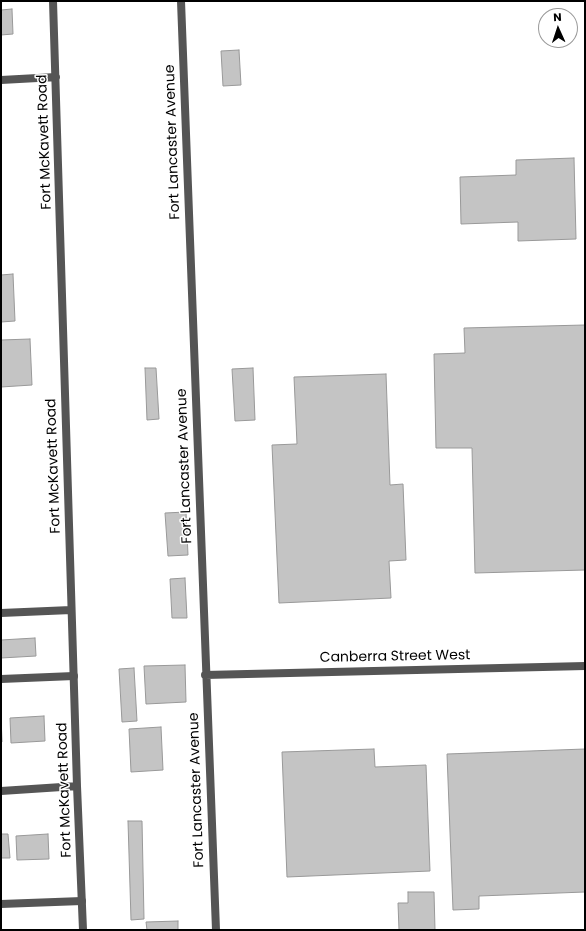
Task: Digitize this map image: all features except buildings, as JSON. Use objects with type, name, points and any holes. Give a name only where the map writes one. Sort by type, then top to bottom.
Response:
[{"type":"street","name":"Fort McKavett Road","points":[[53,1],[77,786],[83,930]]},
{"type":"street","name":"Fort Lancaster Avenue","points":[[181,1],[216,930]]},
{"type":"street","points":[[1,80],[56,77]]},
{"type":"street","points":[[1,613],[72,610]]},
{"type":"street","name":"Canberra Street West","points":[[206,675],[585,666]]},
{"type":"street","points":[[1,679],[74,676]]},
{"type":"street","points":[[1,792],[77,786]]},
{"type":"street","points":[[1,904],[82,901]]}]
